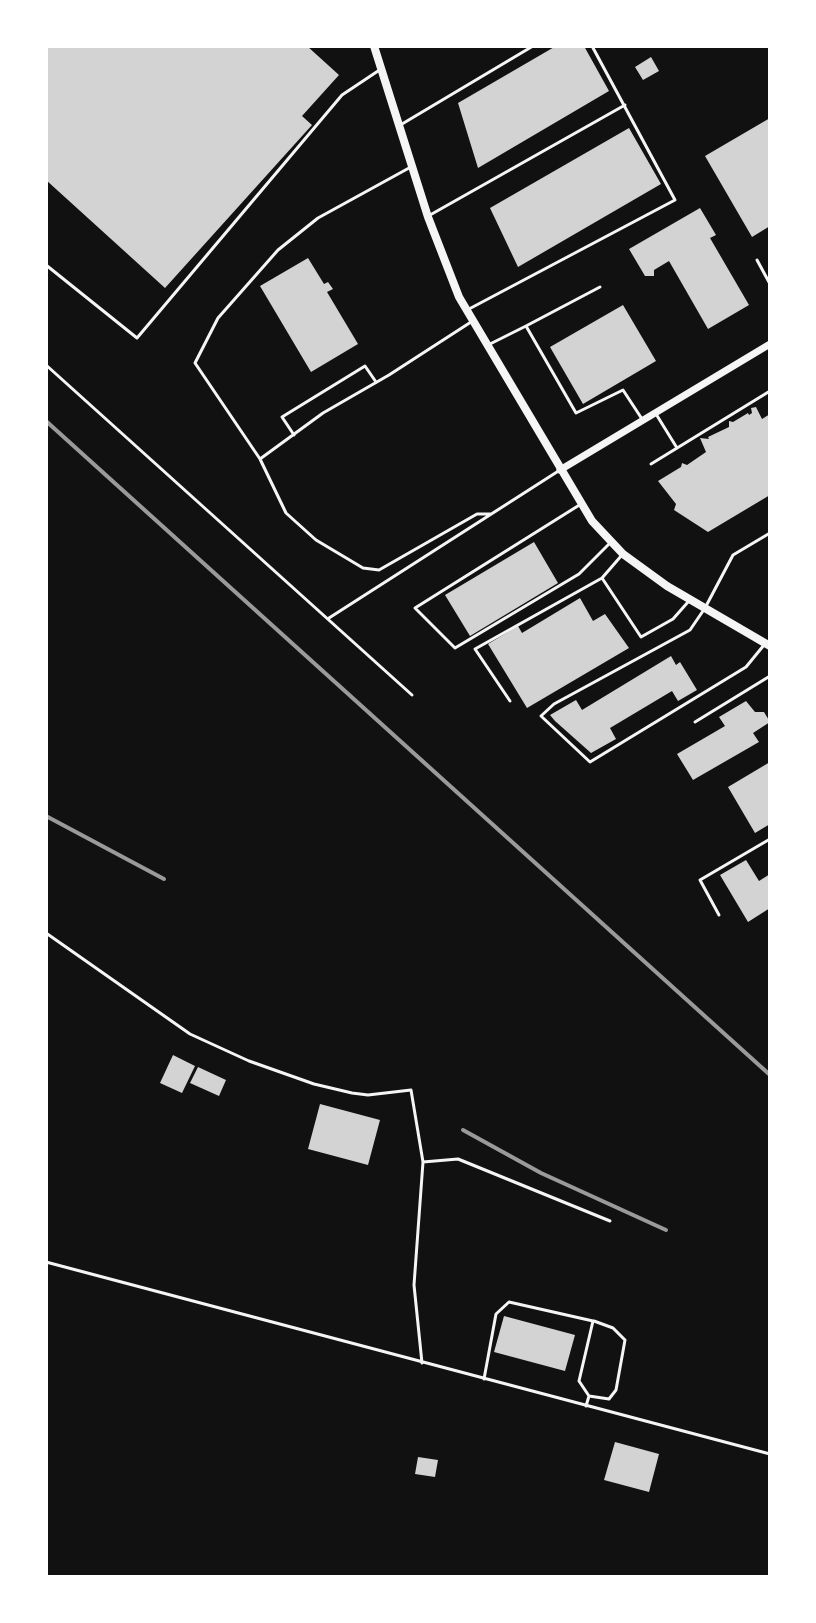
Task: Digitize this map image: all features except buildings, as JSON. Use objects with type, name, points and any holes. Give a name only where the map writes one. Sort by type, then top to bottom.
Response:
[{"type":"street","points":[[374,46],[428,217],[466,310],[592,521],[623,554],[767,645]]},
{"type":"street","points":[[560,470],[770,344]]},
{"type":"lane","points":[[399,125],[533,46]]},
{"type":"lane","points":[[466,310],[675,200],[592,46]]},
{"type":"lane","points":[[46,265],[137,338],[342,95],[381,69]]},
{"type":"lane","points":[[428,217],[625,105]]},
{"type":"lane","points":[[412,166],[310,224],[278,250],[218,318],[195,363],[260,459],[286,513],[316,540],[363,568],[379,570],[477,514],[491,514]]},
{"type":"lane","points":[[757,260],[770,284]]},
{"type":"lane","points":[[487,346],[600,287]]},
{"type":"lane","points":[[260,459],[323,413],[472,321]]},
{"type":"lane","points":[[526,326],[576,413],[623,390],[643,420]]},
{"type":"lane","points":[[46,365],[412,695]]},
{"type":"lane","points":[[294,435],[282,417],[365,366],[376,382]]},
{"type":"lane","points":[[651,464],[770,391]]},
{"type":"lane","points":[[655,413],[677,448]]},
{"type":"lane","points":[[329,618],[560,470]]},
{"type":"lane","points":[[581,504],[415,608],[455,648],[579,574],[611,542]]},
{"type":"lane","points":[[767,645],[746,667],[590,762],[541,716],[554,704],[690,630],[733,555],[770,533]]},
{"type":"lane","points":[[510,701],[475,649],[602,578],[623,554]]},
{"type":"lane","points":[[602,578],[641,637],[673,619],[691,599]]},
{"type":"lane","points":[[695,722],[770,676]]},
{"type":"lane","points":[[719,915],[700,880],[770,839]]},
{"type":"lane","points":[[46,933],[190,1034],[249,1061],[314,1084],[352,1093],[368,1095],[411,1090],[423,1162],[414,1285],[422,1363]]},
{"type":"lane","points":[[423,1162],[458,1159],[610,1221]]},
{"type":"lane","points":[[46,1262],[770,1454]]},
{"type":"lane","points":[[484,1379],[496,1314],[509,1302],[593,1321],[613,1328],[625,1340],[616,1390],[609,1399],[589,1396],[579,1381],[593,1321]]},
{"type":"lane","points":[[586,1406],[589,1396]]},
{"type":"railway","points":[[46,421],[770,1075]]},
{"type":"railway","points":[[46,816],[164,879]]},
{"type":"railway","points":[[463,1130],[541,1173],[666,1230]]}]
